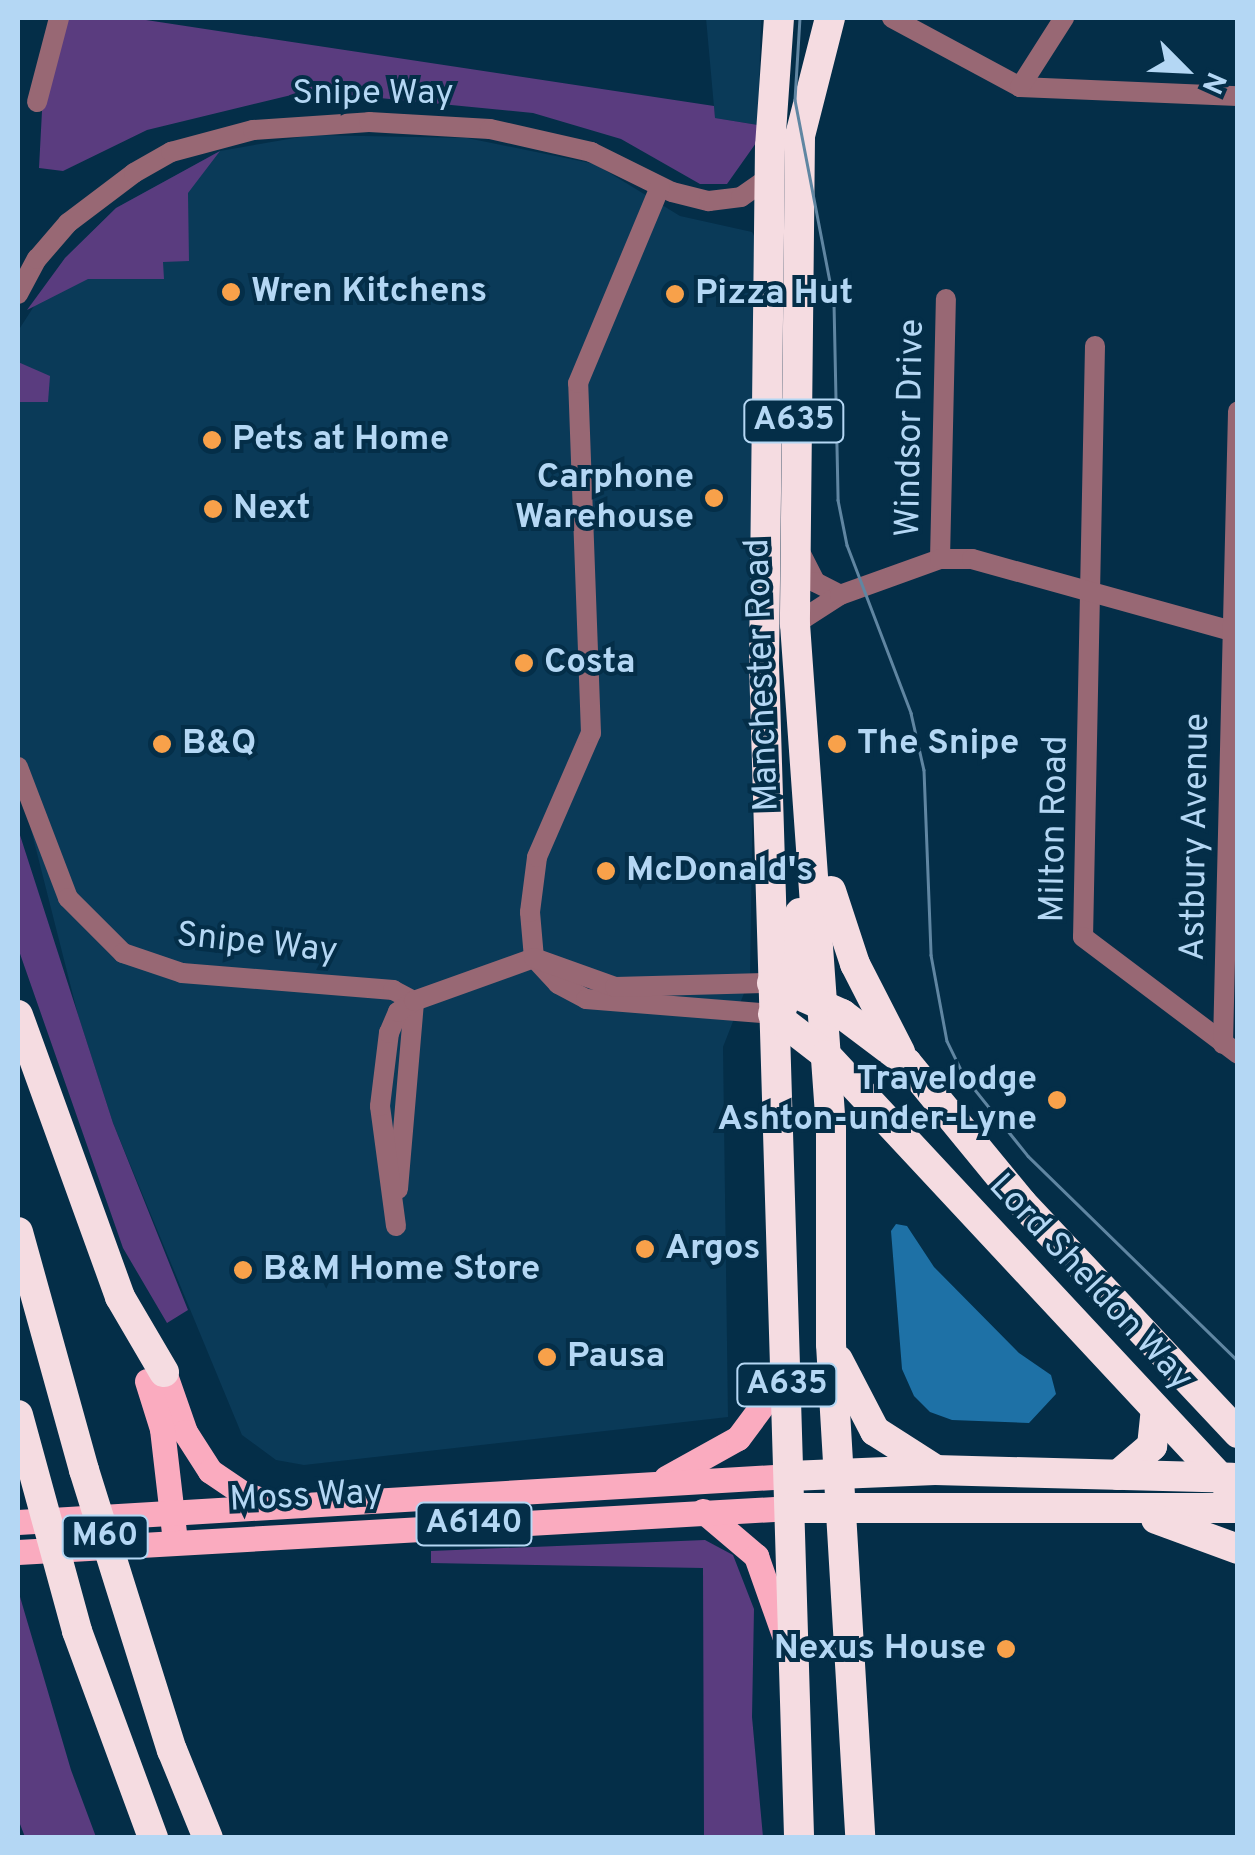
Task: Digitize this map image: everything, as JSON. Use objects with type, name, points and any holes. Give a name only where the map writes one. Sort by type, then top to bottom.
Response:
[{"type":"highway","name":"Manchester Road","points":[[780,18],[770,177],[764,663],[779,996],[790,1476]]},
{"type":"highway","name":"Manchester Road","points":[[830,18],[800,136],[795,624],[802,794],[824,1004],[831,1344],[860,1838]]},
{"type":"highway","points":[[779,996],[799,958],[802,794]]},
{"type":"highway","points":[[832,891],[854,964],[906,1063]]},
{"type":"highway","name":"Lord Sheldon Way","points":[[779,996],[824,1004],[906,1063],[1022,1203],[1238,1434]]},
{"type":"highway","name":"Lord Sheldon Way","points":[[779,996],[826,1055],[1156,1410],[1232,1485]]},
{"type":"highway","points":[[18,1015],[120,1297],[156,1377]]},
{"type":"highway","name":"M60","points":[[18,1232],[96,1508],[172,1750],[208,1838]]},
{"type":"highway","points":[[831,1344],[875,1430],[936,1470]]},
{"type":"highway","points":[[1118,1475],[1152,1446],[1156,1410]]},
{"type":"highway","name":"M60","points":[[18,1415],[108,1721],[153,1838]]},
{"type":"highway","name":"Lord Sheldon Way","points":[[790,1476],[936,1470],[1118,1475],[1232,1485]]},
{"type":"highway","name":"A635","points":[[790,1476],[790,1654],[799,1838]]},
{"type":"highway","name":"Moss Way","points":[[791,1508],[838,1506]]},
{"type":"highway","name":"A6140","points":[[838,1506],[1238,1508]]},
{"type":"highway","points":[[1130,1509],[1238,1549]]},
{"type":"highway","name":"M60","points":[[108,1721],[130,1838]]},
{"type":"main road","points":[[802,794],[832,891]]},
{"type":"main road","points":[[666,1478],[738,1438],[787,1372]]},
{"type":"main road","points":[[156,1377],[210,1470],[244,1494],[289,1510]]},
{"type":"main road","points":[[156,1377],[166,1530]]},
{"type":"main road","name":"Moss Way","points":[[18,1552],[289,1510],[666,1478],[790,1476]]},
{"type":"main road","name":"Moss Way","points":[[18,1522],[166,1530],[791,1508]]},
{"type":"main road","points":[[703,1510],[756,1556],[790,1654]]},
{"type":"street","points":[[37,102],[59,18]]},
{"type":"street","points":[[892,18],[1020,87],[1238,96]]},
{"type":"street","points":[[1020,87],[1064,18]]},
{"type":"street","name":"Snipe Way","points":[[18,294],[37,259],[68,224],[134,173],[172,152],[254,130],[385,122],[490,129],[592,152],[660,187],[708,202],[741,197],[770,177]]},
{"type":"street","points":[[660,187],[578,383],[591,733],[537,857],[530,912],[534,958],[558,984],[586,999],[779,996]]},
{"type":"street","name":"Windsor Drive","points":[[940,558],[946,299]]},
{"type":"street","points":[[1092,590],[1095,346]]},
{"type":"street","name":"Astbury Avenue","points":[[1230,1049],[1238,411]]},
{"type":"street","points":[[795,540],[815,582],[840,595]]},
{"type":"street","points":[[795,624],[840,595],[940,558],[972,559],[1235,632]]},
{"type":"street","name":"Milton Road","points":[[1092,590],[1083,937],[1230,1049]]},
{"type":"street","name":"Snipe Way","points":[[18,767],[68,898],[123,953],[182,973],[394,990],[414,1002]]},
{"type":"street","points":[[414,1002],[400,1108],[396,1226],[380,1106],[389,1033],[398,1012],[414,1002],[534,958],[616,987],[779,996]]},
{"type":"shaded area","points":[[66,18],[133,18],[714,106],[715,118],[758,125],[756,143],[727,184],[700,184],[621,139],[533,113],[308,91],[147,130],[63,171],[39,168],[42,111]]},
{"type":"shaded area","points":[[706,18],[761,18],[758,125],[715,118]]},
{"type":"shaded area","points":[[312,135],[467,138],[595,164],[680,216],[752,232],[761,248],[750,978],[723,1047],[728,1417],[304,1465],[276,1460],[242,1435],[113,1123],[78,1015],[18,778],[18,331],[65,258],[116,208],[220,151]]},
{"type":"shaded area","points":[[220,151],[188,193],[189,261],[163,262],[164,279],[88,279],[27,310],[65,258],[116,208]]},
{"type":"shaded area","points":[[18,362],[50,376],[48,402],[18,402]]},
{"type":"shaded area","points":[[18,829],[113,1123],[188,1310],[167,1323],[123,1248],[18,948]]},
{"type":"shaded area","points":[[896,1224],[907,1226],[934,1267],[1019,1353],[1051,1375],[1056,1394],[1029,1423],[952,1420],[930,1412],[914,1396],[902,1369],[891,1231]]},
{"type":"shaded area","points":[[705,1540],[733,1555],[754,1609],[752,1717],[763,1837],[704,1837],[703,1568],[431,1563],[431,1551]]},
{"type":"shaded area","points":[[18,1590],[71,1770],[96,1837],[25,1837],[18,1819]]},
{"type":"tram line","points":[[800,18],[795,100],[834,303],[838,500],[847,545],[911,713],[924,770],[931,955],[947,1041],[964,1076],[1028,1156],[1238,1361]]},
{"type":"place","name":"Wren Kitchens","points":[[231,292]]},
{"type":"place","name":"Pizza Hut","points":[[675,294]]},
{"type":"place","name":"Pets at Home","points":[[212,440]]},
{"type":"place","name":"Carphone Warehouse","points":[[714,498]]},
{"type":"place","name":"Next","points":[[213,509]]},
{"type":"place","name":"Costa","points":[[524,663]]},
{"type":"place","name":"B&Q","points":[[162,744]]},
{"type":"place","name":"The Snipe","points":[[837,744]]},
{"type":"place","name":"McDonald's","points":[[606,871]]},
{"type":"place","name":"Travelodge Ashton-under-Lyne","points":[[1057,1100]]},
{"type":"place","name":"Argos","points":[[645,1249]]},
{"type":"place","name":"B&M Home Store","points":[[243,1270]]},
{"type":"place","name":"Pausa","points":[[547,1357]]},
{"type":"place","name":"Nexus House","points":[[1006,1649]]}]
